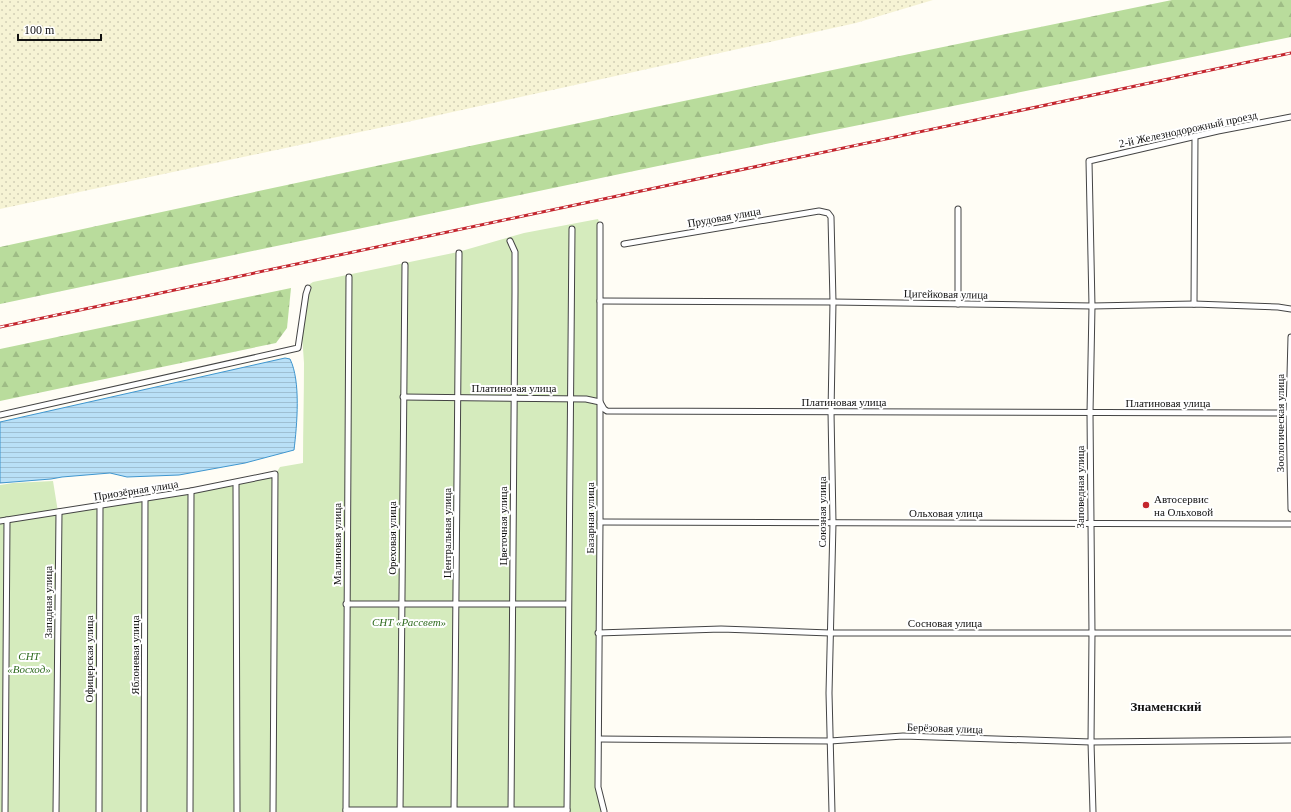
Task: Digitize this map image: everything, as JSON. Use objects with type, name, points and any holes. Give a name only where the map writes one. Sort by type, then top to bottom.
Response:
[{"type":"street","name":"2-й Железнодорожный проезд","points":[[1089,161],[1195,136],[1291,117]]},
{"type":"street","points":[[1194,304],[1195,136]]},
{"type":"street","name":"Заповедная улица","points":[[1089,161],[1092,306],[1090,413],[1092,633],[1090,742],[1093,812]]},
{"type":"street","points":[[958,209],[958,304]]},
{"type":"street","name":"Прудовая улица","points":[[624,244],[819,211],[828,213]]},
{"type":"street","name":"Союзная улица","points":[[828,213],[831,217],[833,302],[831,412],[833,523],[829,684],[832,812]]},
{"type":"street","name":"Базарная улица","points":[[600,225],[598,786],[604,811]]},
{"type":"street","points":[[346,811],[567,811],[572,229]]},
{"type":"street","name":"Цветочная улица","points":[[510,241],[515,252],[511,811]]},
{"type":"street","name":"Центральная улица","points":[[454,811],[459,253]]},
{"type":"street","name":"Ореховая улица","points":[[400,811],[404,265]]},
{"type":"street","name":"Малиновая улица","points":[[346,811],[349,277]]},
{"type":"street","points":[[0,415],[298,348],[308,288]]},
{"type":"street","name":"Цигейковая улица","points":[[600,301],[833,302],[1092,306],[1194,304],[1278,307],[1291,309]]},
{"type":"street","name":"Зоологическая улица","points":[[1291,337],[1291,509]]},
{"type":"street","name":"Платиновая улица","points":[[403,397],[570,399],[600,402],[604,410],[607,411],[1290,413]]},
{"type":"street","name":"Приозёрная улица","points":[[0,521],[191,491],[275,474],[273,812]]},
{"type":"street","points":[[236,482],[237,812]]},
{"type":"street","points":[[190,812],[191,491]]},
{"type":"street","name":"Яблоневая улица","points":[[144,812],[145,498]]},
{"type":"street","name":"Офицерская улица","points":[[99,812],[100,505]]},
{"type":"street","name":"Западная улица","points":[[56,812],[58,512]]},
{"type":"street","points":[[5,812],[7,520]]},
{"type":"street","name":"Ольховая улица","points":[[600,522],[1291,524]]},
{"type":"street","points":[[346,604],[568,604]]},
{"type":"street","name":"Сосновая улица","points":[[598,634],[721,629],[830,633],[1291,633]]},
{"type":"street","name":"Берёзовая улица","points":[[599,739],[830,741],[903,736],[1090,742],[1291,740]]},
{"type":"shaded area","points":[[0,0],[933,0],[856,23],[421,119],[0,209]]},
{"type":"green space","points":[[1172,0],[1291,0],[1291,37],[658,166],[0,304],[0,247],[879,60]]},
{"type":"green space","name":"СНТ «Рассвет»","points":[[598,219],[600,225],[598,787],[604,812],[0,812],[0,485],[53,481],[58,512],[275,475],[280,467],[303,463],[304,363],[301,314],[304,294],[307,287],[313,282],[458,252],[524,233]]},
{"type":"green space","points":[[291,288],[287,328],[276,343],[0,401],[0,349]]},
{"type":"water","points":[[285,358],[290,359],[296,379],[297,416],[294,450],[245,463],[179,475],[127,477],[110,473],[0,483],[0,422]]},
{"type":"railway","points":[[0,327],[1291,53]]},
{"type":"place","name":"Автосервис на Ольховой","points":[[1146,505]]},
{"type":"district","name":"Знаменский","points":[[1166,706]]},
{"type":"park label","name":"СНТ «Восход»","points":[[29,662]]}]
